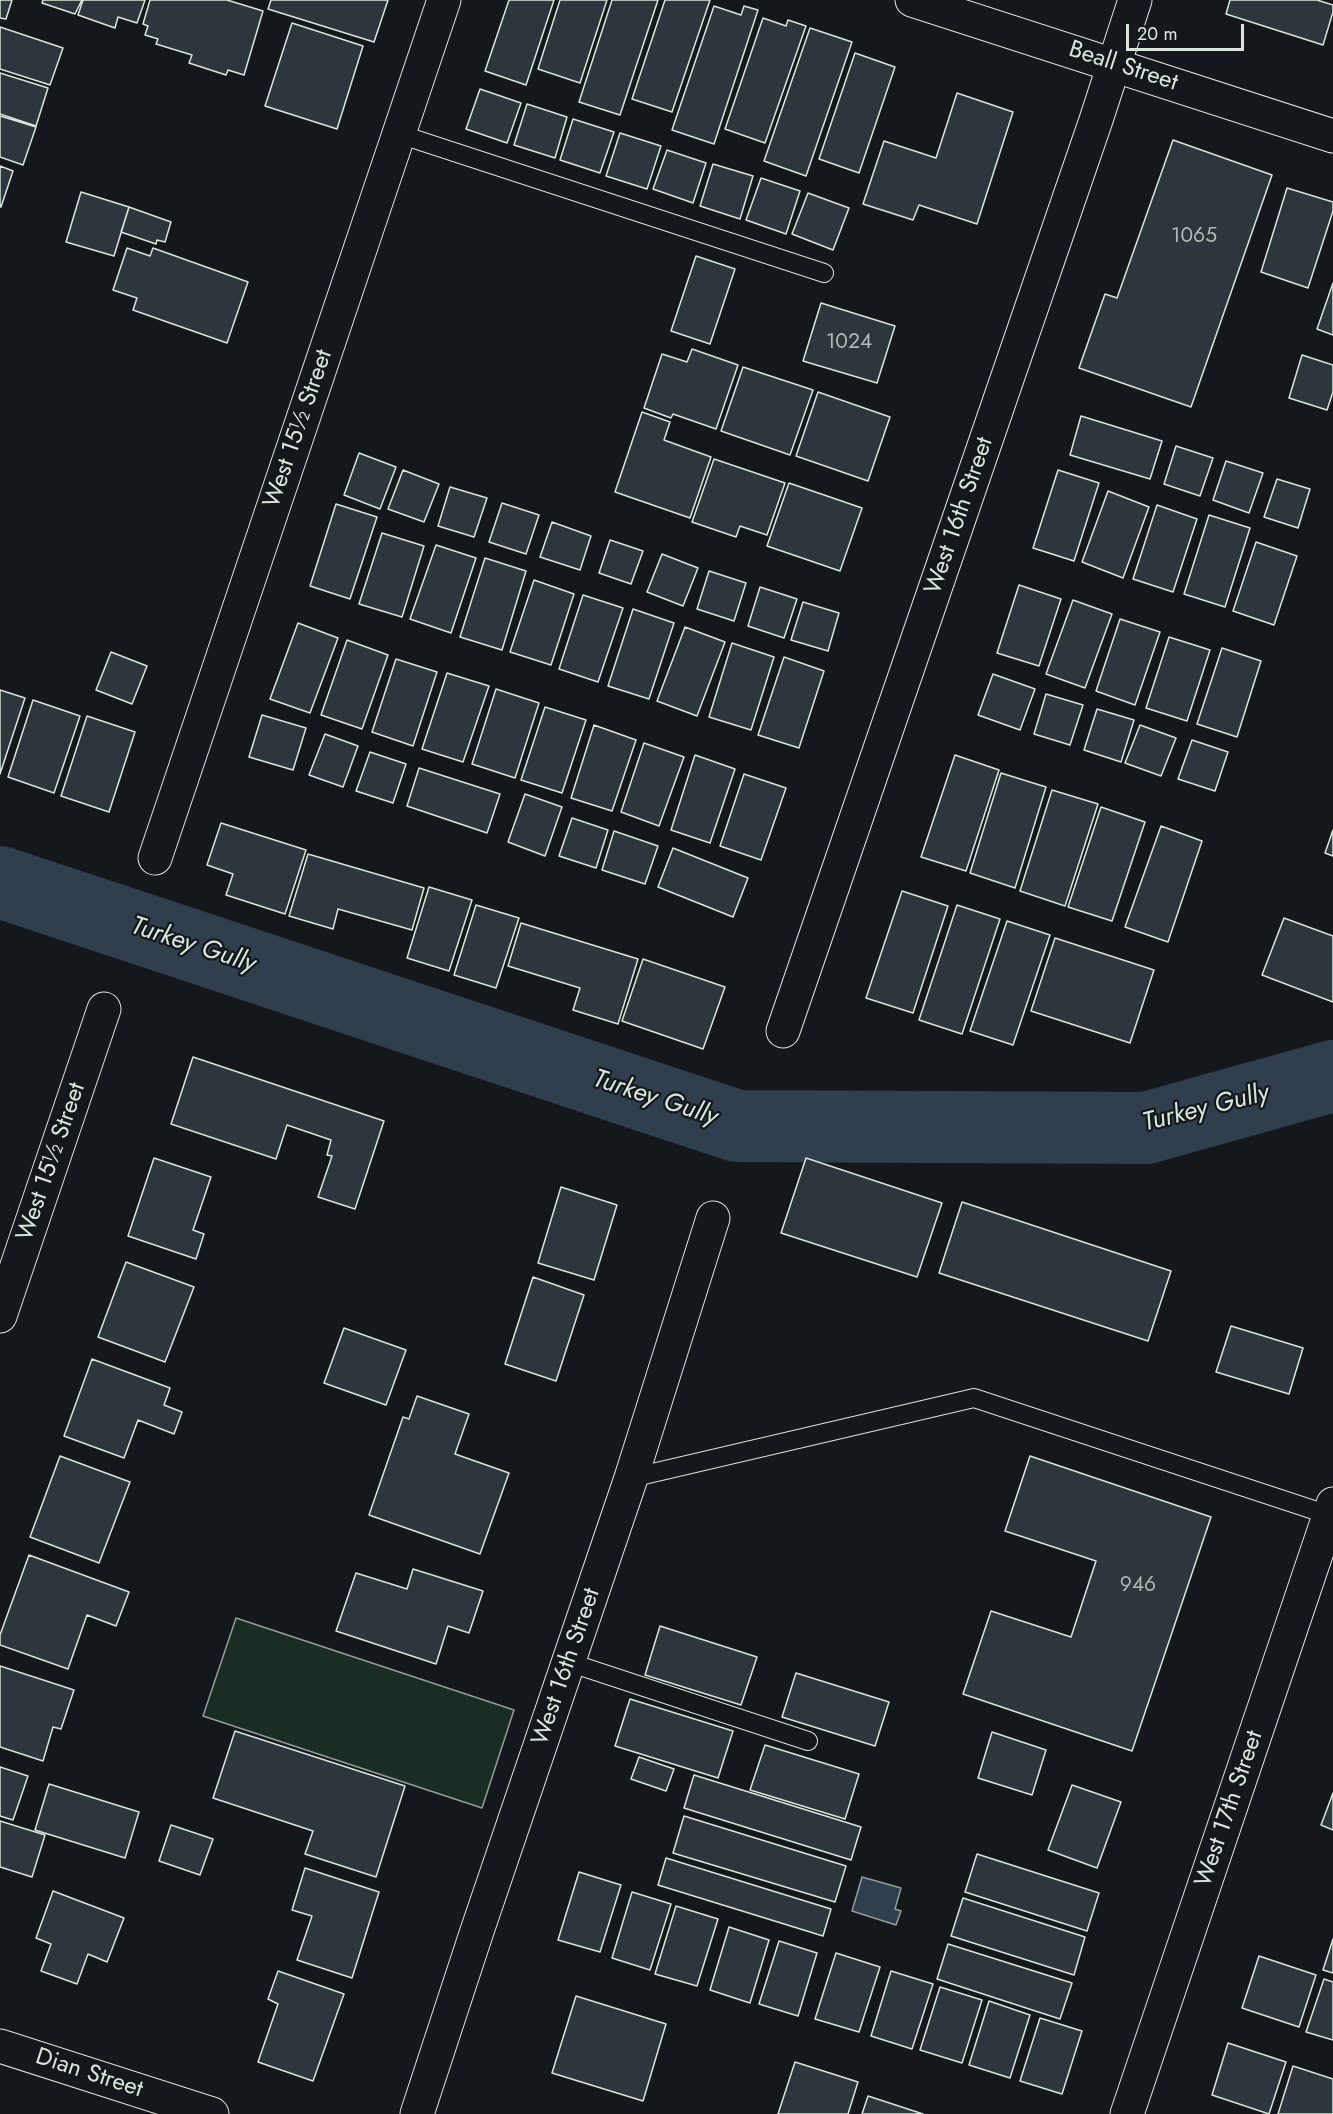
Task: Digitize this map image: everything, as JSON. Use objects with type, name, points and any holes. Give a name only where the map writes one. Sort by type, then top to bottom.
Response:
[{"type":"street","name":"West 15½ Street","points":[[155,858],[444,0]]},
{"type":"street","name":"Beall Street","points":[[912,0],[1333,136]]},
{"type":"street","name":"West 16th Street","points":[[783,1031],[1135,0]]},
{"type":"street","name":"West 15½ Street","points":[[0,1316],[104,1009]]},
{"type":"street","name":"West 16th Street","points":[[417,2114],[631,1478],[713,1218]]},
{"type":"street","name":"West 17th Street","points":[[1126,2114],[1331,1509]]},
{"type":"street","name":"Dian Street","points":[[0,2046],[212,2114]]},
{"type":"lane","points":[[399,134],[824,273]]},
{"type":"lane","points":[[631,1478],[974,1398],[1331,1509]]},
{"type":"lane","points":[[568,1662],[808,1742]]},
{"type":"green space","points":[[236,1618],[514,1710],[482,1808],[203,1716]]},
{"type":"water","points":[[862,1877],[901,1888],[895,1909],[901,1911],[896,1925],[852,1911]]},
{"type":"building","points":[[0,0],[12,0],[6,19],[0,18]]},
{"type":"building","points":[[43,0],[82,0],[75,14],[42,3]]},
{"type":"building","points":[[83,0],[145,0],[137,23],[118,17],[115,28],[78,15]]},
{"type":"building","points":[[150,0],[227,0],[263,11],[244,75],[228,70],[226,75],[189,63],[192,55],[156,44],[158,39],[145,35],[148,26],[143,24]]},
{"type":"building","points":[[271,0],[388,0],[374,42],[268,9]]},
{"type":"building","points":[[509,0],[554,0],[526,85],[485,71]]},
{"type":"building","points":[[560,0],[607,0],[580,83],[538,69]]},
{"type":"building","points":[[612,0],[658,0],[620,115],[579,102]]},
{"type":"building","points":[[665,0],[710,0],[672,112],[632,99]]},
{"type":"building","points":[[1230,0],[1317,0],[1333,5],[1333,12],[1323,45],[1226,14]]},
{"type":"building","points":[[714,6],[741,15],[744,6],[758,10],[714,144],[672,130]]},
{"type":"building","points":[[763,18],[786,26],[788,20],[806,26],[765,143],[725,129]]},
{"type":"building","points":[[292,23],[363,46],[337,129],[265,106]]},
{"type":"building","points":[[0,27],[63,48],[50,85],[0,69]]},
{"type":"building","points":[[810,28],[852,42],[806,176],[764,161]]},
{"type":"building","points":[[855,53],[895,67],[859,173],[819,159]]},
{"type":"building","points":[[0,73],[48,88],[36,126],[0,114]]},
{"type":"building","points":[[480,89],[521,103],[507,143],[466,129]]},
{"type":"building","points":[[957,93],[1013,112],[977,224],[919,205],[913,220],[863,204],[884,141],[936,158]]},
{"type":"building","points":[[527,104],[567,117],[555,158],[514,145]]},
{"type":"building","points":[[0,116],[36,127],[23,165],[0,157]]},
{"type":"building","points":[[573,119],[614,132],[600,173],[560,160]]},
{"type":"building","points":[[620,133],[661,146],[647,189],[606,176]]},
{"type":"building","points":[[1173,140],[1272,175],[1191,407],[1079,368],[1105,294],[1117,298]]},
{"type":"building","points":[[667,150],[706,163],[693,203],[653,189]]},
{"type":"building","points":[[713,164],[753,176],[740,219],[700,206]]},
{"type":"building","points":[[0,166],[13,171],[1,207],[0,207]]},
{"type":"building","points":[[761,178],[800,191],[786,234],[746,220]]},
{"type":"building","points":[[1287,188],[1333,202],[1333,211],[1308,288],[1261,272]]},
{"type":"building","points":[[81,192],[129,207],[114,256],[66,242]]},
{"type":"building","points":[[808,193],[849,208],[833,250],[792,234]]},
{"type":"building","points":[[129,207],[171,222],[165,242],[157,240],[156,244],[121,232]]},
{"type":"building","points":[[127,248],[150,256],[153,248],[248,282],[227,343],[133,310],[137,298],[113,290]]},
{"type":"building","points":[[696,256],[735,269],[710,344],[671,331]]},
{"type":"building","points":[[1333,283],[1333,335],[1317,329]]},
{"type":"building","points":[[821,303],[895,326],[877,383],[803,361]]},
{"type":"building","points":[[692,349],[738,365],[716,429],[673,414],[671,418],[644,408],[662,354],[687,362]]},
{"type":"building","points":[[1302,355],[1333,365],[1333,392],[1327,410],[1289,398]]},
{"type":"building","points":[[743,367],[813,390],[790,455],[721,431]]},
{"type":"building","points":[[818,392],[890,417],[868,481],[796,456]]},
{"type":"building","points":[[642,412],[670,422],[664,440],[711,457],[690,518],[615,492]]},
{"type":"building","points":[[1081,416],[1162,441],[1150,479],[1070,455]]},
{"type":"building","points":[[1176,446],[1213,458],[1200,496],[1164,484]]},
{"type":"building","points":[[359,453],[396,467],[380,509],[344,495]]},
{"type":"building","points":[[714,459],[785,483],[767,535],[740,526],[736,537],[692,522]]},
{"type":"building","points":[[1226,461],[1263,473],[1249,513],[1213,500]]},
{"type":"building","points":[[403,470],[439,484],[424,522],[388,509]]},
{"type":"building","points":[[1058,470],[1099,483],[1074,561],[1033,548]]},
{"type":"building","points":[[1277,479],[1310,489],[1298,528],[1264,517]]},
{"type":"building","points":[[789,483],[862,508],[840,571],[767,546]]},
{"type":"building","points":[[450,487],[487,498],[474,537],[438,526]]},
{"type":"building","points":[[1108,491],[1149,507],[1123,578],[1082,562]]},
{"type":"building","points":[[502,503],[539,515],[526,554],[489,542]]},
{"type":"building","points":[[336,504],[377,517],[350,599],[310,586]]},
{"type":"building","points":[[1157,505],[1197,519],[1173,592],[1133,579]]},
{"type":"building","points":[[1209,515],[1250,528],[1225,607],[1184,594]]},
{"type":"building","points":[[552,522],[591,536],[580,570],[540,557]]},
{"type":"building","points":[[382,533],[424,546],[402,617],[359,604]]},
{"type":"building","points":[[610,540],[643,551],[631,584],[599,573]]},
{"type":"building","points":[[1256,542],[1297,556],[1274,625],[1233,611]]},
{"type":"building","points":[[436,545],[476,558],[451,633],[410,619]]},
{"type":"building","points":[[662,554],[698,568],[683,606],[647,592]]},
{"type":"building","points":[[485,558],[526,571],[502,650],[460,637]]},
{"type":"building","points":[[709,571],[746,583],[734,621],[697,609]]},
{"type":"building","points":[[534,580],[574,594],[551,665],[510,652]]},
{"type":"building","points":[[1019,585],[1061,599],[1039,666],[997,653]]},
{"type":"building","points":[[760,587],[797,599],[784,638],[748,626]]},
{"type":"building","points":[[583,595],[623,608],[598,682],[559,669]]},
{"type":"building","points":[[1073,600],[1112,614],[1085,688],[1046,674]]},
{"type":"building","points":[[803,602],[839,613],[828,651],[791,640]]},
{"type":"building","points":[[633,609],[674,623],[649,699],[608,686]]},
{"type":"building","points":[[1120,619],[1160,632],[1135,705],[1096,691]]},
{"type":"building","points":[[298,623],[338,638],[310,713],[270,699]]},
{"type":"building","points":[[685,627],[725,642],[697,716],[657,701]]},
{"type":"building","points":[[1169,637],[1210,650],[1187,721],[1146,708]]},
{"type":"building","points":[[347,640],[388,655],[362,729],[321,715]]},
{"type":"building","points":[[732,643],[774,657],[751,730],[709,717]]},
{"type":"building","points":[[1222,648],[1261,661],[1237,737],[1197,724]]},
{"type":"building","points":[[111,652],[147,666],[132,704],[96,690]]},
{"type":"building","points":[[784,657],[824,671],[799,748],[758,735]]},
{"type":"building","points":[[396,659],[437,672],[413,746],[372,732]]},
{"type":"building","points":[[447,673],[489,686],[463,762],[422,749]]},
{"type":"building","points":[[993,674],[1035,689],[1020,730],[978,715]]},
{"type":"building","points":[[496,689],[539,703],[515,778],[472,764]]},
{"type":"building","points":[[0,690],[25,698],[0,774]]},
{"type":"building","points":[[1046,694],[1083,705],[1070,745],[1034,734]]},
{"type":"building","points":[[33,700],[80,716],[54,793],[8,777]]},
{"type":"building","points":[[545,707],[586,720],[562,793],[521,780]]},
{"type":"building","points":[[1097,709],[1134,720],[1121,762],[1084,750]]},
{"type":"building","points":[[262,715],[306,728],[293,770],[249,757]]},
{"type":"building","points":[[87,716],[135,732],[109,812],[61,796]]},
{"type":"building","points":[[594,725],[636,740],[612,811],[571,798]]},
{"type":"building","points":[[1140,725],[1176,738],[1161,776],[1125,763]]},
{"type":"building","points":[[325,734],[358,746],[343,787],[309,775]]},
{"type":"building","points":[[1192,740],[1228,752],[1215,791],[1178,779]]},
{"type":"building","points":[[644,743],[684,757],[659,826],[621,812]]},
{"type":"building","points":[[370,752],[406,764],[393,803],[356,791]]},
{"type":"building","points":[[695,755],[735,769],[710,843],[671,830]]},
{"type":"building","points":[[955,755],[999,770],[966,871],[921,857]]},
{"type":"building","points":[[419,768],[500,794],[487,833],[407,806]]},
{"type":"building","points":[[1001,773],[1046,787],[1015,888],[970,873]]},
{"type":"building","points":[[744,774],[786,788],[761,860],[720,846]]},
{"type":"building","points":[[1052,790],[1098,804],[1065,906],[1020,891]]},
{"type":"building","points":[[525,794],[562,807],[545,856],[508,842]]},
{"type":"building","points":[[1101,807],[1145,822],[1112,921],[1068,907]]},
{"type":"building","points":[[572,818],[608,830],[596,868],[559,856]]},
{"type":"building","points":[[221,823],[306,850],[285,914],[226,895],[233,874],[207,865]]},
{"type":"building","points":[[1161,826],[1202,841],[1168,942],[1125,927]]},
{"type":"building","points":[[1333,830],[1333,856],[1325,853]]},
{"type":"building","points":[[614,831],[658,846],[645,884],[602,870]]},
{"type":"building","points":[[673,848],[748,878],[733,917],[658,887]]},
{"type":"building","points":[[308,854],[424,888],[412,930],[338,909],[333,929],[289,916]]},
{"type":"building","points":[[429,887],[472,900],[449,971],[407,958]]},
{"type":"building","points":[[902,891],[948,906],[913,1013],[866,998]]},
{"type":"building","points":[[476,905],[519,918],[496,988],[454,975]]},
{"type":"building","points":[[957,905],[1000,919],[962,1034],[919,1020]]},
{"type":"building","points":[[1284,918],[1333,936],[1333,1002],[1262,975]]},
{"type":"building","points":[[1007,921],[1050,935],[1013,1045],[970,1031]]},
{"type":"building","points":[[521,923],[638,959],[618,1024],[573,1010],[580,988],[508,966]]},
{"type":"building","points":[[1055,938],[1154,970],[1130,1043],[1031,1011]]},
{"type":"building","points":[[643,959],[725,987],[703,1049],[622,1021]]},
{"type":"building","points":[[193,1057],[384,1121],[355,1209],[318,1197],[332,1156],[327,1155],[331,1140],[287,1125],[276,1159],[171,1124]]},
{"type":"building","points":[[154,1158],[211,1177],[193,1230],[204,1234],[196,1259],[128,1236]]},
{"type":"building","points":[[806,1158],[942,1203],[917,1277],[781,1233]]},
{"type":"building","points":[[561,1187],[617,1205],[594,1280],[538,1263]]},
{"type":"building","points":[[962,1202],[1171,1271],[1148,1341],[939,1273]]},
{"type":"building","points":[[126,1262],[194,1287],[165,1362],[98,1337]]},
{"type":"building","points":[[533,1277],[584,1295],[556,1381],[505,1364]]},
{"type":"building","points":[[1231,1326],[1303,1348],[1289,1394],[1216,1372]]},
{"type":"building","points":[[344,1328],[406,1350],[386,1405],[324,1383]]},
{"type":"building","points":[[92,1359],[170,1388],[164,1405],[182,1412],[174,1434],[138,1420],[124,1458],[64,1436]]},
{"type":"building","points":[[417,1396],[469,1414],[455,1454],[509,1473],[480,1554],[369,1515],[403,1417],[409,1419]]},
{"type":"building","points":[[60,1456],[130,1482],[99,1563],[30,1537]]},
{"type":"building","points":[[1030,1456],[1211,1517],[1132,1751],[963,1694],[991,1611],[1071,1637],[1096,1561],[1005,1531]]},
{"type":"building","points":[[29,1555],[129,1592],[116,1626],[87,1615],[68,1669],[0,1645],[0,1635]]},
{"type":"building","points":[[413,1569],[483,1591],[469,1633],[448,1626],[436,1664],[336,1631],[356,1573],[407,1589]]},
{"type":"building","points":[[660,1626],[757,1657],[741,1705],[645,1675]]},
{"type":"building","points":[[0,1666],[74,1690],[61,1729],[53,1727],[43,1761],[0,1747]]},
{"type":"building","points":[[796,1673],[889,1702],[875,1746],[782,1717]]},
{"type":"building","points":[[630,1699],[733,1731],[718,1778],[615,1746]]},
{"type":"building","points":[[235,1731],[405,1786],[376,1877],[305,1854],[313,1831],[213,1798]]},
{"type":"building","points":[[992,1732],[1046,1750],[1032,1795],[978,1778]]},
{"type":"building","points":[[765,1745],[859,1774],[845,1819],[750,1790]]},
{"type":"building","points":[[639,1757],[674,1769],[666,1791],[631,1779]]},
{"type":"building","points":[[0,1767],[28,1776],[13,1820],[0,1816]]},
{"type":"building","points":[[694,1775],[861,1827],[851,1860],[684,1808]]},
{"type":"building","points":[[49,1784],[139,1812],[125,1858],[35,1830]]},
{"type":"building","points":[[1072,1785],[1121,1802],[1097,1868],[1048,1850]]},
{"type":"building","points":[[1333,1793],[1333,1830],[1321,1825]]},
{"type":"building","points":[[684,1816],[846,1866],[835,1902],[673,1853]]},
{"type":"building","points":[[0,1821],[45,1835],[32,1877],[0,1867]]},
{"type":"building","points":[[171,1825],[213,1839],[200,1875],[159,1861]]},
{"type":"building","points":[[977,1854],[1099,1893],[1087,1931],[965,1892]]},
{"type":"building","points":[[666,1858],[831,1909],[823,1936],[658,1885]]},
{"type":"building","points":[[305,1868],[379,1892],[352,1978],[297,1960],[312,1916],[292,1910]]},
{"type":"building","points":[[579,1872],[621,1885],[600,1952],[558,1940]]},
{"type":"building","points":[[53,1891],[124,1918],[107,1962],[88,1954],[77,1984],[41,1971],[51,1944],[36,1938]]},
{"type":"building","points":[[632,1892],[671,1904],[650,1970],[612,1958]]},
{"type":"building","points":[[963,1898],[1085,1937],[1074,1975],[951,1936]]},
{"type":"building","points":[[676,1906],[718,1919],[697,1986],[655,1974]]},
{"type":"building","points":[[729,1927],[769,1940],[750,2003],[710,1990]]},
{"type":"building","points":[[1333,1939],[1333,1973],[1323,1970]]},
{"type":"building","points":[[779,1941],[817,1953],[798,2016],[759,2004]]},
{"type":"building","points":[[948,1944],[1072,1983],[1060,2019],[937,1979]]},
{"type":"building","points":[[836,1953],[880,1967],[859,2032],[815,2019]]},
{"type":"building","points":[[1259,1956],[1316,1975],[1299,2027],[1242,2008]]},
{"type":"building","points":[[278,1971],[344,1994],[313,2081],[258,2062],[278,2004],[268,1999]]},
{"type":"building","points":[[891,1971],[933,1984],[912,2049],[871,2036]]},
{"type":"building","points":[[1324,1979],[1333,1982],[1333,2040],[1306,2032]]},
{"type":"building","points":[[940,1987],[982,2000],[962,2063],[920,2050]]},
{"type":"building","points":[[576,1996],[666,2024],[643,2101],[552,2073]]},
{"type":"building","points":[[989,2001],[1030,2015],[1010,2078],[969,2065]]},
{"type":"building","points":[[1040,2018],[1082,2031],[1062,2094],[1020,2081]]},
{"type":"building","points":[[1228,2043],[1286,2062],[1269,2114],[1212,2095]]},
{"type":"building","points":[[795,2062],[858,2082],[848,2114],[778,2114]]},
{"type":"building","points":[[1293,2066],[1333,2079],[1333,2114],[1278,2114]]},
{"type":"building","points":[[868,2096],[923,2114],[862,2114]]},
{"type":"waterway","name":"Turkey Gully","points":[[0,882],[737,1126],[1146,1128],[1333,1076]]}]
